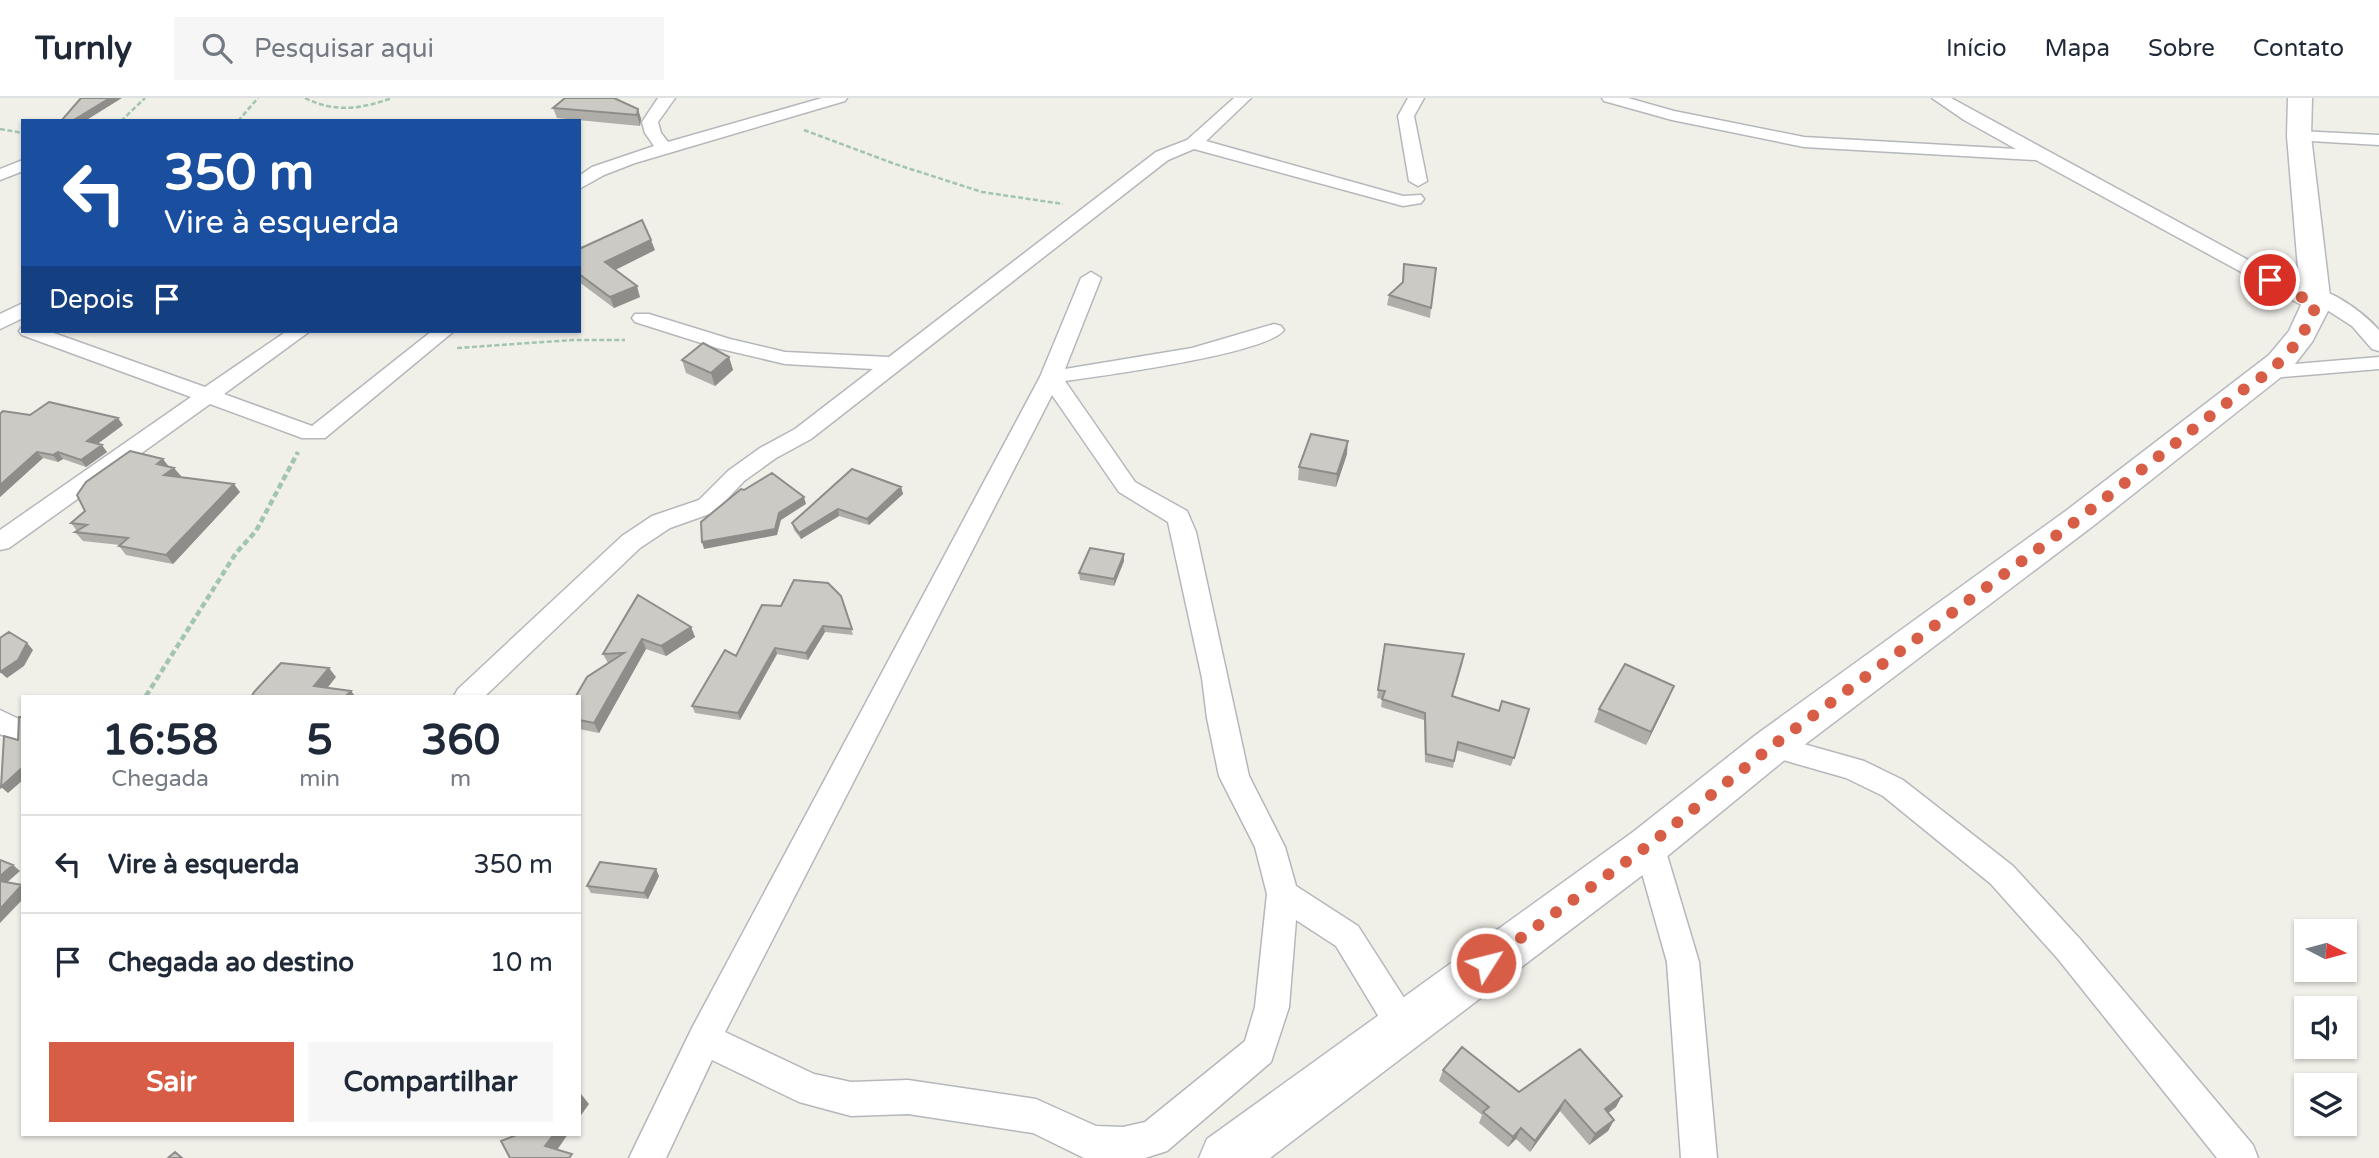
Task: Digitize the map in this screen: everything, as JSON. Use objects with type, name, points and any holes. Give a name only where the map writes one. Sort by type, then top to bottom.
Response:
[{"type":"main road","points":[[1226,1158],[1649,845],[1772,746],[2080,518],[2247,387],[2271,372],[2307,330],[2316,299],[2300,117]]},
{"type":"street","points":[[664,148],[652,134],[649,125],[651,115],[667,98]]},
{"type":"street","points":[[469,695],[631,542],[661,522],[707,506],[736,476],[768,453],[803,434],[1162,156],[1193,144],[1243,98]]},
{"type":"street","points":[[1193,144],[1220,149],[1403,201],[1416,190],[1406,116],[1416,98]]},
{"type":"street","points":[[1610,98],[1672,115],[1804,142],[2039,155]]},
{"type":"street","points":[[1940,98],[2039,155],[2354,317],[2368,329],[2379,345]]},
{"type":"street","points":[[581,183],[598,171],[664,148],[781,116],[827,100]]},
{"type":"street","points":[[2300,117],[2379,139]]},
{"type":"street","points":[[0,175],[21,166]]},
{"type":"street","points":[[646,1158],[704,1039],[1052,377],[1091,278]]},
{"type":"street","points":[[1,322],[21,310]]},
{"type":"street","points":[[642,318],[724,344],[785,358],[893,364]]},
{"type":"street","points":[[1,322],[21,327]]},
{"type":"street","points":[[1052,377],[1198,354],[1236,345],[1274,330]]},
{"type":"street","points":[[35,333],[310,433],[317,433],[325,427],[442,333]]},
{"type":"street","points":[[0,542],[297,333]]},
{"type":"street","points":[[2271,372],[2379,363]]},
{"type":"street","points":[[704,1039],[811,1090],[851,1099],[908,1097],[1037,1116],[1094,1144],[1123,1145],[1154,1138],[1259,1051],[1272,1007],[1283,894],[1270,847],[1234,776],[1207,632],[1178,517],[1127,487],[1052,377]]},
{"type":"street","points":[[0,721],[21,733]]},
{"type":"street","points":[[1772,746],[1854,769],[1893,788],[2002,875],[2069,949],[2240,1158]]},
{"type":"street","points":[[1649,845],[1682,962],[1699,1158]]},
{"type":"street","points":[[1283,894],[1347,936],[1403,1026]]},
{"type":"path","points":[[123,119],[145,98]]},
{"type":"path","points":[[240,119],[258,98]]},
{"type":"path","points":[[305,98],[320,106],[340,109],[359,108],[392,98]]},
{"type":"path","points":[[781,116],[803,130],[826,139],[982,192],[1095,208]]},
{"type":"path","points":[[0,129],[21,133]]},
{"type":"path","points":[[421,352],[491,344],[625,340]]},
{"type":"path","points":[[147,695],[236,553],[256,531],[310,433]]},
{"type":"building","points":[[81,98],[110,98],[75,119],[63,119]]},
{"type":"building","points":[[565,98],[614,98],[638,109],[637,115],[553,108]]},
{"type":"building","points":[[642,220],[651,240],[605,262],[637,286],[610,297],[581,275],[581,248]]},
{"type":"building","points":[[1404,264],[1436,268],[1431,308],[1389,295],[1403,282]]},
{"type":"building","points":[[703,343],[729,357],[711,373],[682,360]]},
{"type":"building","points":[[49,402],[118,418],[87,441],[102,445],[81,460],[58,452],[53,455],[37,452],[0,485],[0,414],[3,411],[30,415]]},
{"type":"building","points":[[1311,434],[1348,441],[1337,474],[1299,467]]},
{"type":"building","points":[[130,451],[163,459],[157,464],[174,468],[164,475],[234,484],[166,555],[119,546],[128,538],[75,532],[87,525],[71,523],[85,511],[77,495],[86,482]]},
{"type":"building","points":[[852,469],[901,487],[867,519],[838,509],[799,533],[792,523]]},
{"type":"building","points":[[772,473],[804,497],[779,513],[775,529],[702,542],[701,522],[741,489],[744,490]]},
{"type":"building","points":[[1090,548],[1124,554],[1114,579],[1079,573]]},
{"type":"building","points":[[794,580],[828,583],[841,596],[852,629],[823,626],[806,653],[775,648],[738,713],[692,706],[725,650],[736,656],[762,605],[781,606]]},
{"type":"building","points":[[638,595],[691,627],[661,646],[642,639],[594,723],[581,720],[581,695],[577,695],[587,677],[624,653],[603,654]]},
{"type":"building","points":[[9,632],[27,643],[18,660],[0,672],[0,638]]},
{"type":"building","points":[[1385,644],[1464,654],[1452,696],[1499,711],[1502,701],[1529,709],[1514,758],[1458,742],[1454,761],[1426,754],[1425,713],[1382,699],[1385,691],[1378,690]]},
{"type":"building","points":[[281,663],[329,668],[314,686],[351,691],[347,695],[252,695]]},
{"type":"building","points":[[1625,664],[1674,686],[1651,732],[1599,709]]},
{"type":"building","points":[[21,717],[21,769],[1,787],[4,736],[18,740]]},
{"type":"building","points":[[0,860],[13,865],[0,876]]},
{"type":"building","points":[[600,862],[656,869],[644,893],[587,886]]},
{"type":"building","points":[[0,881],[21,885],[21,886],[0,909]]},
{"type":"building","points":[[1462,1047],[1519,1092],[1580,1049],[1622,1096],[1605,1109],[1614,1120],[1595,1134],[1565,1100],[1535,1141],[1521,1128],[1513,1137],[1483,1112],[1489,1107],[1443,1070]]},
{"type":"building","points":[[514,1136],[552,1136],[545,1146],[572,1154],[569,1158],[510,1158],[501,1141]]},
{"type":"building","points":[[175,1152],[182,1158],[168,1158]]},
{"type":"route","points":[[1486,963],[1649,845],[1772,746],[2080,518],[2247,387],[2271,372],[2307,330],[2316,305],[2270,280]]}]
